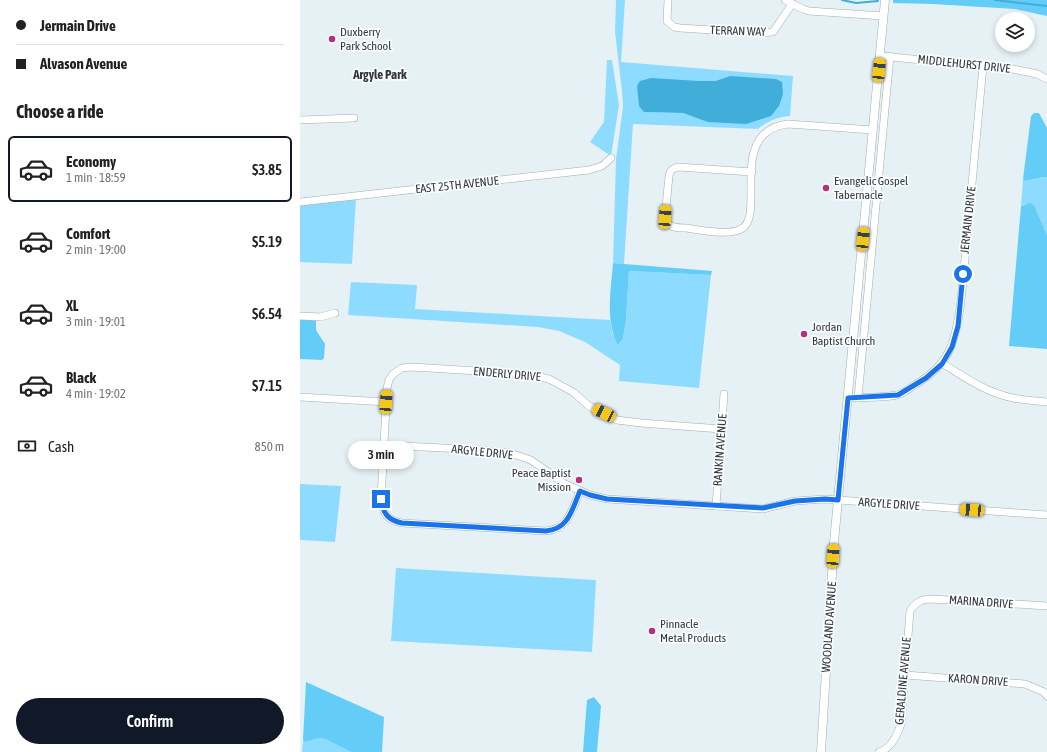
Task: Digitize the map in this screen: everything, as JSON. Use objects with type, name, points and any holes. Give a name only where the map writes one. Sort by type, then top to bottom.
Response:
[{"type":"street","name":"TERRAN WAY","points":[[668,0],[667,21],[670,24],[680,28],[767,33],[772,32],[776,28],[792,4]]},
{"type":"street","points":[[785,0],[803,10],[809,11],[884,16]]},
{"type":"street","name":"WOODLAND AVENUE","points":[[821,752],[838,500],[885,0]]},
{"type":"street","name":"MIDDLEHURST DRIVE","points":[[880,56],[1008,68],[1037,74],[1047,79]]},
{"type":"street","points":[[858,398],[890,56]]},
{"type":"street","name":"JERMAIN DRIVE","points":[[848,398],[898,395],[926,378],[942,364],[952,347],[958,326],[983,66]]},
{"type":"street","points":[[300,120],[354,118]]},
{"type":"street","points":[[752,172],[678,168],[672,169],[670,171],[665,217],[669,225],[676,228],[726,232],[740,230],[745,227],[749,213],[755,147],[762,136],[772,128],[779,125],[788,124],[873,130]]},
{"type":"street","name":"EAST 25TH AVENUE","points":[[300,202],[589,170],[602,166],[610,158]]},
{"type":"street","points":[[300,316],[320,317],[336,313]]},
{"type":"street","points":[[942,364],[971,382],[998,394],[1012,398],[1047,402]]},
{"type":"street","name":"ENDERLY DRIVE","points":[[386,402],[389,380],[393,374],[402,368],[412,367],[526,374],[549,379],[573,392],[589,406],[618,420],[721,429]]},
{"type":"street","name":"RANKIN AVENUE","points":[[716,506],[724,394]]},
{"type":"street","points":[[300,397],[386,402],[381,499],[382,508],[386,515],[393,521],[402,523],[546,531],[554,530],[562,526],[567,520],[580,491]]},
{"type":"street","name":"ARGYLE DRIVE","points":[[384,445],[467,449],[510,453],[531,460],[565,484],[590,495],[607,499],[763,508],[795,501],[825,499],[1047,515]]},
{"type":"street","name":"MARINA DRIVE","points":[[916,603],[924,598],[932,598],[1047,606]]},
{"type":"street","name":"GERALDINE AVENUE","points":[[883,751],[895,738],[902,724],[910,611],[916,603]]},
{"type":"street","name":"KARON DRIVE","points":[[905,675],[1025,684],[1044,692],[1047,696]]},
{"type":"shaded area","points":[[616,0],[625,0],[621,62],[793,76],[790,116],[773,120],[758,129],[633,124],[624,264],[613,263],[616,159],[623,107],[615,32]],"holes":[[[730,76],[692,116],[683,113],[644,112],[699,81],[715,81]]]},
{"type":"shaded area","points":[[893,0],[1047,0],[1047,16],[1035,13],[1035,12],[1015,9],[893,3]]},
{"type":"shaded area","points":[[607,60],[612,60],[619,105],[611,156],[590,142],[604,122]]},
{"type":"shaded area","points":[[730,76],[776,79],[782,82],[783,94],[779,106],[771,116],[746,124],[708,122],[683,113],[644,112],[639,106],[637,86],[640,81],[651,78],[715,81]]},
{"type":"shaded area","points":[[1034,113],[1039,113],[1047,128],[1047,177],[1025,181],[1023,179],[1031,116]]},
{"type":"shaded area","points":[[1047,177],[1047,235],[1034,205],[1025,204],[1021,206],[1023,179],[1026,181]]},
{"type":"shaded area","points":[[356,199],[352,264],[300,262],[300,205]]},
{"type":"shaded area","points":[[1030,203],[1034,205],[1047,235],[1047,349],[1009,346],[1021,206]]},
{"type":"shaded area","points":[[613,263],[712,271],[711,275],[629,271],[626,320],[623,338],[618,345],[611,325],[610,315],[610,294]]},
{"type":"shaded area","points":[[629,271],[711,275],[699,388],[619,381],[620,365],[585,342],[559,331],[538,327],[348,315],[351,282],[417,285],[415,309],[610,320],[613,335],[623,338],[626,320]]},
{"type":"shaded area","points":[[300,319],[316,320],[316,330],[325,344],[324,358],[322,360],[300,359]]},
{"type":"shaded area","points":[[300,484],[341,486],[335,542],[300,540]]},
{"type":"shaded area","points":[[396,568],[596,580],[592,652],[391,641]]},
{"type":"shaded area","points":[[306,682],[384,717],[382,752],[351,752],[325,739],[319,738],[305,742],[303,740]]},
{"type":"shaded area","points":[[594,697],[601,706],[597,752],[583,752],[587,700]]},
{"type":"shaded area","points":[[319,738],[325,739],[351,752],[302,752],[303,740],[305,742]]},
{"type":"waterway","points":[[842,0],[856,3],[878,1]]},
{"type":"waterway","points":[[995,0],[1047,6]]},
{"type":"place","name":"Duxberry Park School","points":[[332,39]]},
{"type":"place","name":"Evangelic Gospel Tabernacle","points":[[826,188]]},
{"type":"place","name":"Jordan Baptist Church","points":[[804,334]]},
{"type":"place","name":"Peace Baptist Mission","points":[[579,480]]},
{"type":"place","name":"Pinnacle Metal Products","points":[[652,631]]},
{"type":"district","name":"Argyle Park","points":[[380,74]]},
{"type":"route","points":[[381,499],[382,508],[386,515],[393,521],[402,523],[546,531],[554,530],[562,526],[567,520],[580,491],[607,499],[763,508],[795,501],[825,499],[838,500],[848,398],[898,395],[926,378],[942,364],[952,347],[958,326],[963,274]]}]
